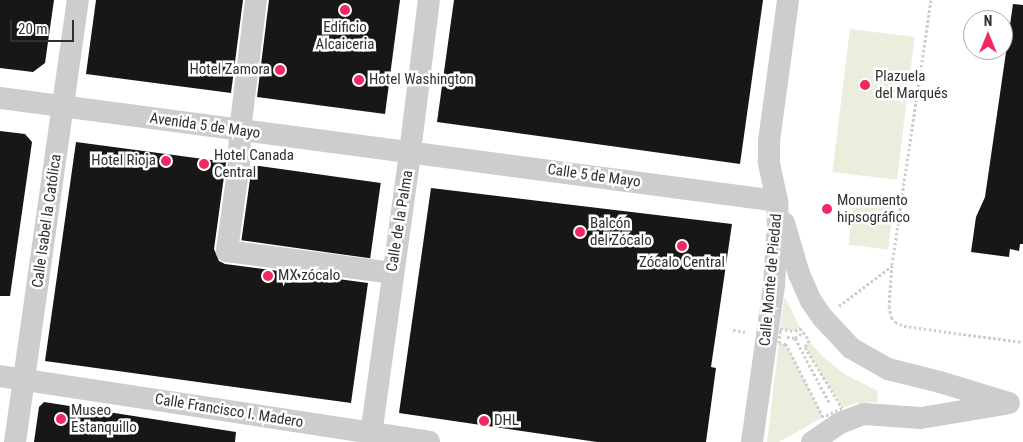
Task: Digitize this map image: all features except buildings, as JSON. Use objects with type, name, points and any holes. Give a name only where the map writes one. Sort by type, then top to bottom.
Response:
[{"type":"street","name":"Calle Isabel la Católica","points":[[15,442],[78,0]]},
{"type":"street","points":[[256,0],[240,130],[239,164],[227,250],[392,273]]},
{"type":"street","name":"Calle de la Palma","points":[[370,437],[410,152],[429,0]]},
{"type":"street","name":"Calle Monte de Piedad","points":[[752,442],[774,285],[778,225],[777,201],[769,162],[769,141],[788,0]]},
{"type":"street","name":"Avenida 5 de Mayo","points":[[0,98],[410,152]]},
{"type":"street","name":"Calle 5 de Mayo","points":[[410,152],[777,201]]},
{"type":"street","points":[[777,201],[799,274],[812,301],[823,318],[851,348],[888,369],[1016,404]]},
{"type":"street","name":"Calle Francisco I. Madero","points":[[0,376],[370,437],[429,442]]},
{"type":"street","points":[[812,442],[837,417],[864,414],[921,418],[1016,404]]},
{"type":"path","points":[[932,0],[892,266],[889,306],[891,317],[895,322],[904,326],[1023,342]]},
{"type":"path","points":[[844,302],[892,266]]},
{"type":"path","points":[[800,328],[810,340],[805,346],[842,408],[837,417],[823,417],[786,344],[779,343],[780,329],[795,330],[800,328]]},
{"type":"path","points":[[795,338],[837,417]]},
{"type":"green space","points":[[850,29],[915,37],[897,180],[832,172]]},
{"type":"green space","points":[[854,200],[894,205],[888,250],[849,245]]},
{"type":"green space","points":[[784,299],[786,299],[800,328],[795,331],[780,329]]},
{"type":"green space","points":[[809,341],[824,358],[846,375],[878,391],[877,402],[856,403],[842,408],[805,347]]},
{"type":"green space","points":[[779,343],[786,344],[823,417],[779,442],[767,442]]},
{"type":"place","name":"Edificio Alcaiceria","points":[[345,10]]},
{"type":"place","name":"Hotel Zamora","points":[[280,70]]},
{"type":"place","name":"Hotel Washington","points":[[359,80]]},
{"type":"place","name":"Plazuela del Marqués","points":[[865,85]]},
{"type":"place","name":"Hotel Rioja","points":[[166,161]]},
{"type":"place","name":"Hotel Canada Central","points":[[204,164]]},
{"type":"place","name":"Monumento hipsográfico","points":[[827,209]]},
{"type":"place","name":"Balcón del Zócalo","points":[[580,232]]},
{"type":"place","name":"Zócalo Central","points":[[682,246]]},
{"type":"place","name":"MX zócalo","points":[[268,276]]},
{"type":"place","name":"Museo Estanquillo","points":[[61,419]]},
{"type":"place","name":"DHL","points":[[484,421]]}]
